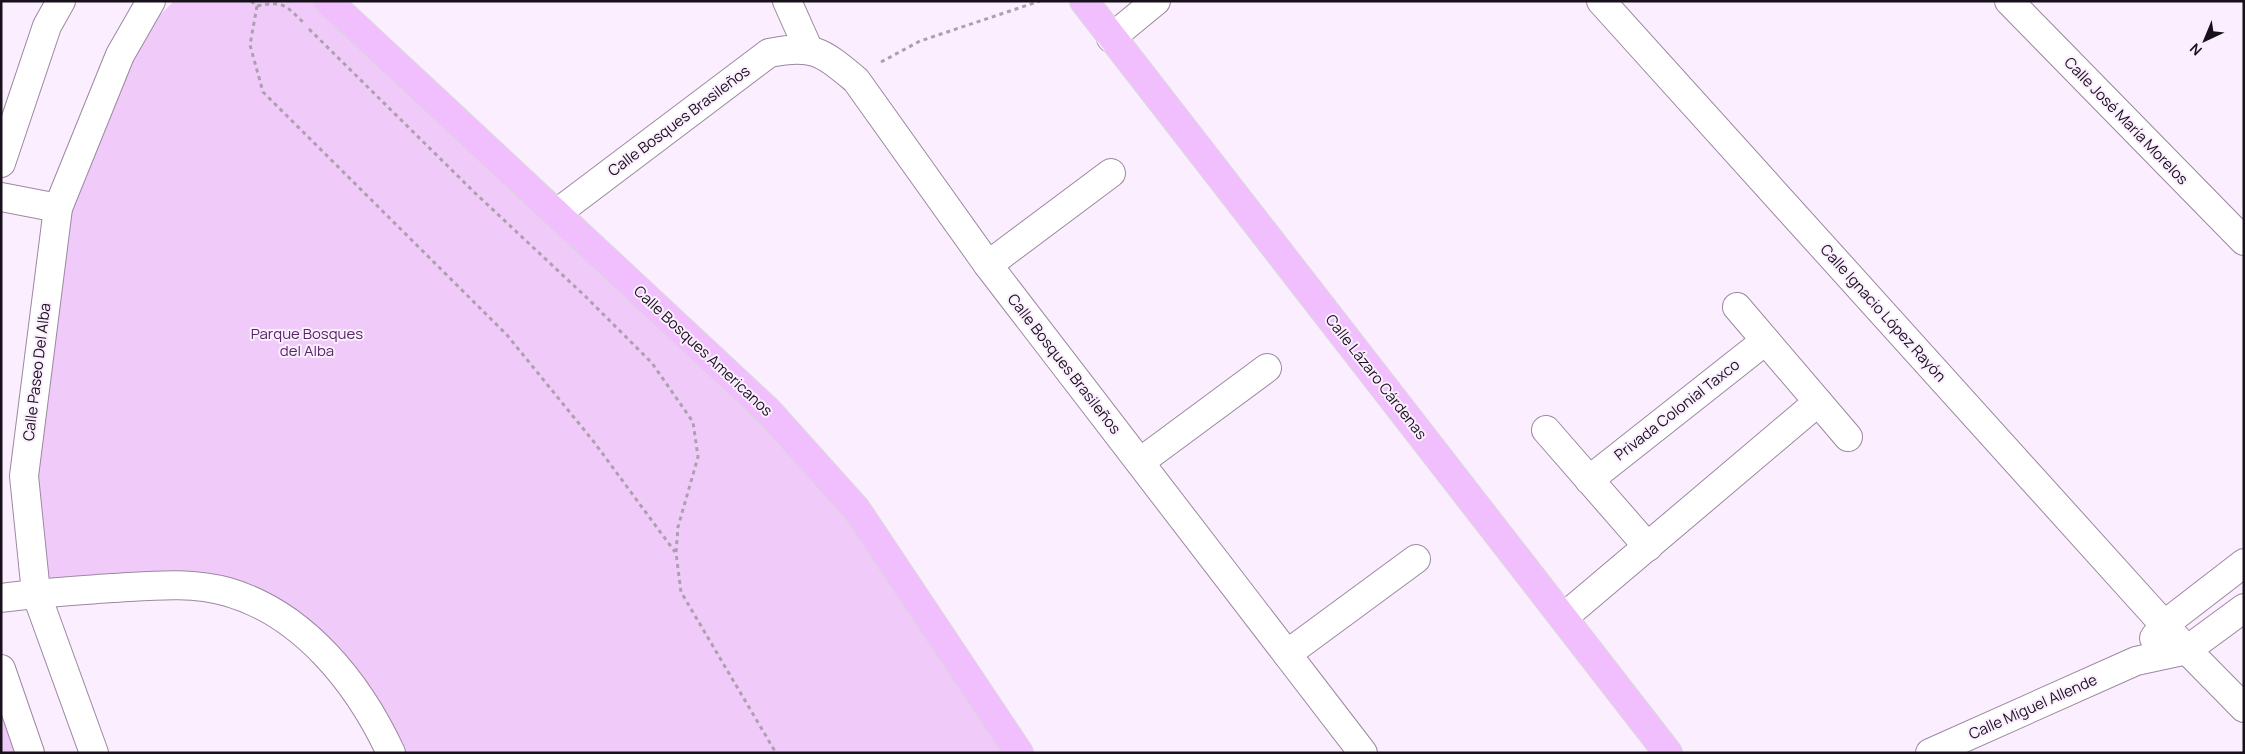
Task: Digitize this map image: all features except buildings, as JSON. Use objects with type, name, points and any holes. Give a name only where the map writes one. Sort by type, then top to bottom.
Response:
[{"type":"main road","name":"Calle Bosques Americanos","points":[[328,1],[768,411],[856,510],[1019,753]]},
{"type":"main road","name":"Calle Lázaro Cárdenas","points":[[1084,1],[1564,616],[1668,753]]},
{"type":"street","points":[[1,163],[47,26],[61,1]]},
{"type":"street","name":"Calle Paseo Del Alba","points":[[94,753],[36,593],[24,476],[58,208],[120,55],[152,1]]},
{"type":"street","points":[[787,1],[808,48]]},
{"type":"street","points":[[1112,38],[1156,1]]},
{"type":"street","name":"Calle José María Morelos","points":[[2009,1],[2244,241]]},
{"type":"street","name":"Calle Ignacio López Rayón","points":[[1613,5],[2187,650],[2244,708]]},
{"type":"street","name":"Calle Bosques Brasileños","points":[[557,213],[769,53],[808,48],[833,60],[856,80],[988,265],[1363,753]]},
{"type":"street","points":[[988,265],[1111,173]]},
{"type":"street","points":[[1,197],[58,208]]},
{"type":"street","points":[[1737,307],[1848,437]]},
{"type":"street","name":"Privada Colonial Taxco","points":[[1589,480],[1765,340]]},
{"type":"street","points":[[1140,462],[1267,368]]},
{"type":"street","points":[[1564,616],[1818,402]]},
{"type":"street","points":[[1546,430],[1648,547]]},
{"type":"street","points":[[1287,654],[1416,559]]},
{"type":"street","name":"Calle Miguel Allende","points":[[2136,661],[2165,624],[2244,563]]},
{"type":"street","points":[[1,598],[36,593],[174,584],[228,592],[280,615],[338,666],[380,730],[391,753]]},
{"type":"street","name":"Calle Miguel Allende","points":[[1930,753],[2136,661],[2187,650],[2244,608]]},
{"type":"street","points":[[1,668],[30,753]]},
{"type":"path","points":[[251,1],[256,6]]},
{"type":"path","points":[[856,80],[887,58],[920,41],[1040,1]]},
{"type":"path","points":[[256,6],[273,2],[286,6],[474,192],[585,296],[652,363],[693,422],[698,457],[678,527],[676,553],[681,592],[776,753]]},
{"type":"path","points":[[256,6],[250,45],[263,92],[507,335],[594,442],[676,553]]},
{"type":"green space","name":"Parque Bosques del Alba","points":[[174,1],[314,1],[557,213],[768,411],[1019,753],[391,753],[338,665],[228,592],[36,593],[24,476],[58,208],[120,55]]},
{"type":"green space","points":[[1,669],[30,753],[1,753]]}]
